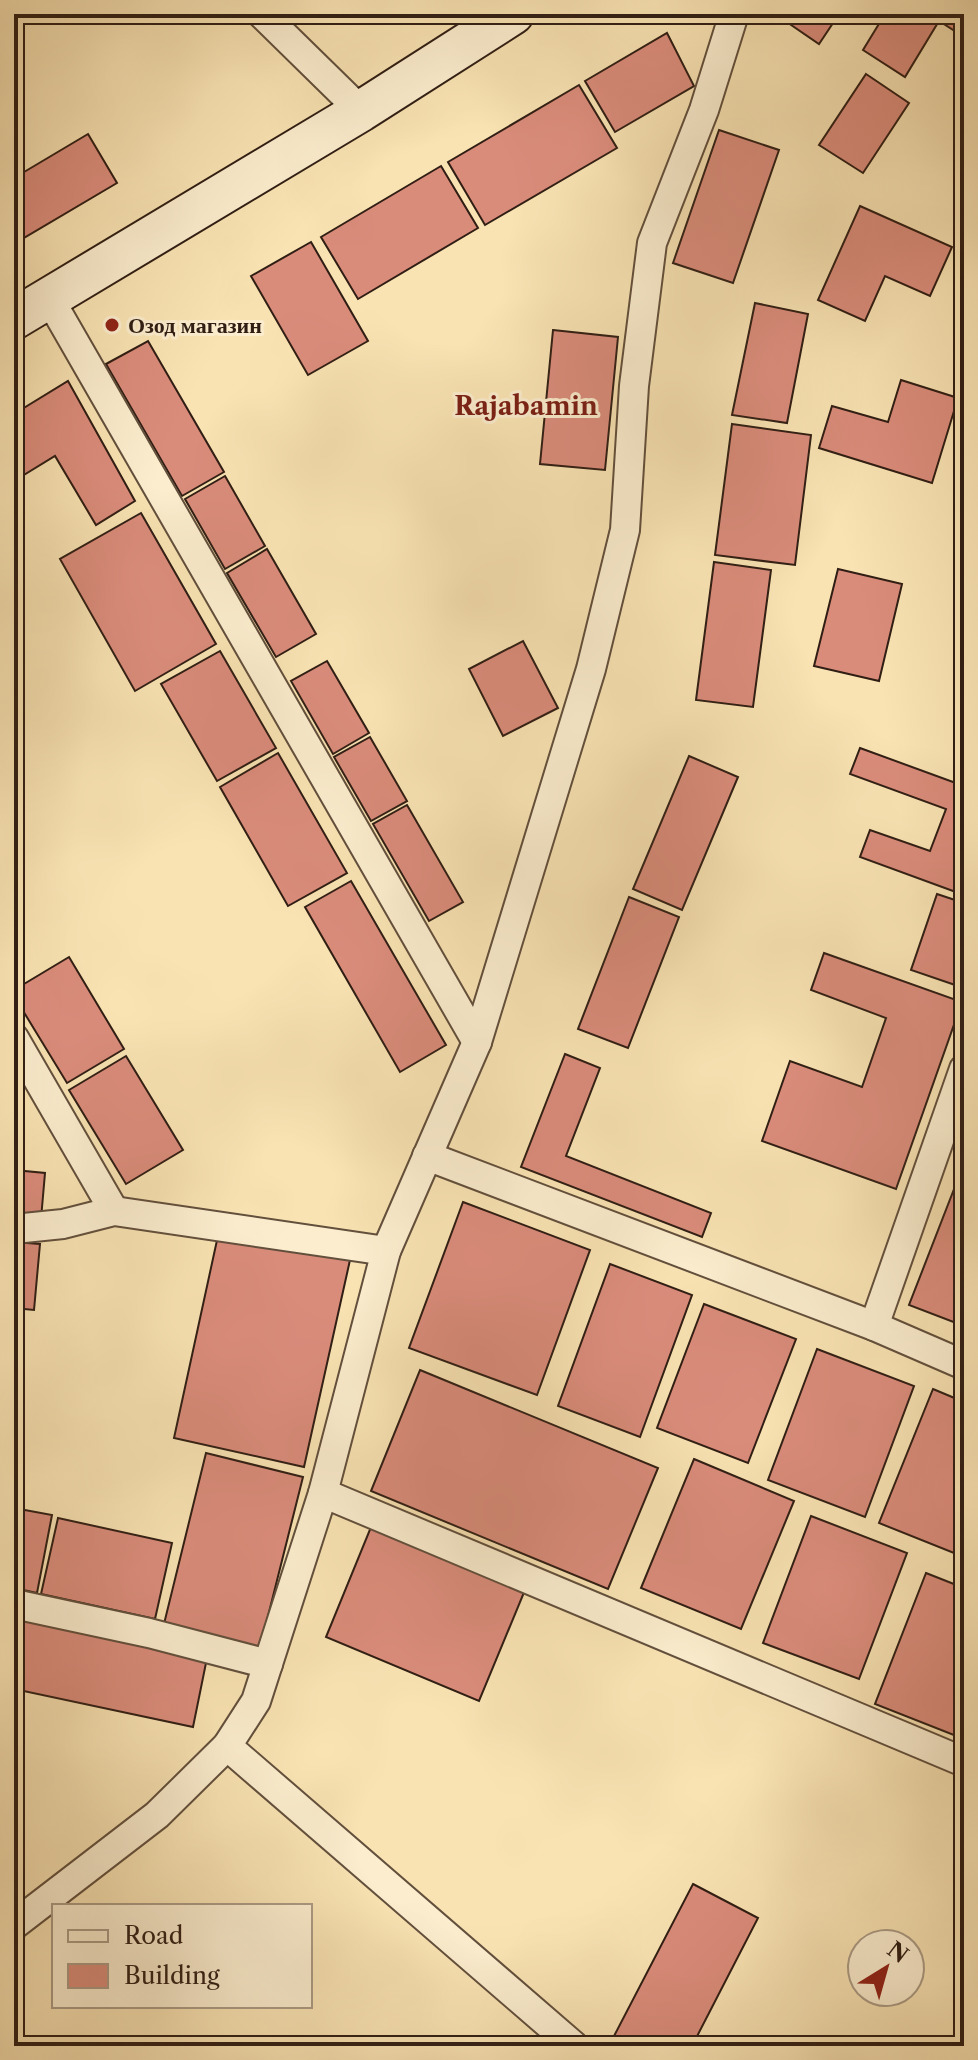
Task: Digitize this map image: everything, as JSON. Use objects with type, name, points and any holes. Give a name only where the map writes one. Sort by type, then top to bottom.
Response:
[{"type":"main road","points":[[14,319],[361,111],[513,14]]},
{"type":"street","points":[[262,14],[361,111]]},
{"type":"street","points":[[14,1925],[157,1815],[227,1746],[256,1701],[323,1493],[386,1251],[477,1042],[591,669],[625,530],[634,386],[652,243],[704,110],[734,14]]},
{"type":"street","points":[[49,298],[477,1042]]},
{"type":"street","points":[[14,1038],[114,1211]]},
{"type":"street","points":[[874,1326],[964,1069]]},
{"type":"street","points":[[427,1156],[874,1326],[964,1365]]},
{"type":"street","points":[[14,1229],[63,1224],[114,1211],[386,1251]]},
{"type":"street","points":[[323,1493],[964,1762]]},
{"type":"street","points":[[14,1604],[149,1633],[268,1664]]},
{"type":"street","points":[[227,1746],[574,2046]]},
{"type":"building","points":[[779,14],[839,14],[819,44]]},
{"type":"building","points":[[885,14],[964,14],[964,37],[939,21],[905,77],[863,50]]},
{"type":"building","points":[[667,33],[694,86],[615,132],[585,81]]},
{"type":"building","points":[[866,74],[909,103],[863,173],[819,145]]},
{"type":"building","points":[[579,85],[617,148],[485,225],[448,162]]},
{"type":"building","points":[[719,130],[779,150],[733,283],[673,263]]},
{"type":"building","points":[[88,134],[117,183],[22,239],[14,225],[14,178]]},
{"type":"building","points":[[441,166],[478,228],[358,299],[321,237]]},
{"type":"building","points":[[860,206],[952,247],[930,296],[885,276],[865,321],[818,300]]},
{"type":"building","points":[[311,242],[368,341],[308,375],[251,276]]},
{"type":"building","points":[[755,303],[808,314],[787,423],[732,415]]},
{"type":"building","points":[[553,330],[618,337],[605,470],[540,464]]},
{"type":"building","points":[[148,341],[224,472],[182,496],[106,364]]},
{"type":"building","points":[[901,380],[958,398],[932,483],[819,448],[832,406],[888,422]]},
{"type":"building","points":[[68,381],[135,501],[96,525],[55,456],[14,481],[14,414]]},
{"type":"building","points":[[732,424],[811,435],[795,565],[715,555]]},
{"type":"building","points":[[225,476],[265,546],[225,569],[185,499]]},
{"type":"building","points":[[141,513],[216,644],[135,691],[60,559]]},
{"type":"building","points":[[267,549],[316,634],[276,657],[227,573]]},
{"type":"building","points":[[714,562],[771,570],[753,707],[696,700]]},
{"type":"building","points":[[838,569],[902,584],[879,681],[814,666]]},
{"type":"building","points":[[523,641],[558,708],[503,736],[469,669]]},
{"type":"building","points":[[220,651],[276,748],[217,781],[161,684]]},
{"type":"building","points":[[327,661],[369,733],[333,754],[291,681]]},
{"type":"building","points":[[370,737],[407,801],[371,821],[334,757]]},
{"type":"building","points":[[860,748],[964,786],[964,895],[860,857],[870,830],[930,851],[946,809],[850,774]]},
{"type":"building","points":[[278,753],[347,873],[288,906],[220,787]]},
{"type":"building","points":[[689,756],[738,777],[682,910],[633,889]]},
{"type":"building","points":[[407,805],[463,902],[429,921],[373,824]]},
{"type":"building","points":[[351,881],[446,1045],[400,1072],[305,907]]},
{"type":"building","points":[[937,894],[964,903],[964,988],[911,970]]},
{"type":"building","points":[[629,897],[679,917],[628,1048],[578,1029]]},
{"type":"building","points":[[824,953],[962,1002],[896,1189],[762,1141],[790,1061],[862,1087],[886,1018],[811,990]]},
{"type":"building","points":[[69,957],[124,1049],[67,1083],[14,996],[14,990]]},
{"type":"building","points":[[565,1054],[600,1068],[566,1156],[711,1213],[702,1237],[521,1167]]},
{"type":"building","points":[[126,1056],[183,1150],[126,1184],[69,1090]]},
{"type":"building","points":[[964,1166],[964,1326],[909,1305]]},
{"type":"building","points":[[14,1170],[45,1173],[41,1219],[14,1217]]},
{"type":"building","points":[[463,1202],[590,1250],[537,1395],[409,1348]]},
{"type":"building","points":[[219,1231],[350,1260],[304,1467],[174,1438]]},
{"type":"building","points":[[14,1242],[40,1244],[34,1310],[14,1308]]},
{"type":"building","points":[[610,1264],[692,1295],[640,1437],[558,1406]]},
{"type":"building","points":[[704,1304],[796,1339],[748,1463],[657,1428]]},
{"type":"building","points":[[817,1349],[914,1386],[865,1517],[768,1480]]},
{"type":"building","points":[[420,1370],[658,1468],[608,1589],[371,1491]]},
{"type":"building","points":[[933,1389],[964,1402],[964,1557],[879,1523]]},
{"type":"building","points":[[206,1453],[303,1477],[259,1652],[163,1628]]},
{"type":"building","points":[[694,1459],[794,1501],[741,1629],[641,1588]]},
{"type":"building","points":[[14,1508],[52,1515],[37,1593],[14,1588]]},
{"type":"building","points":[[811,1516],[907,1553],[859,1679],[763,1643]]},
{"type":"building","points":[[58,1518],[172,1543],[155,1619],[41,1594]]},
{"type":"building","points":[[371,1527],[525,1590],[479,1701],[326,1637]]},
{"type":"building","points":[[926,1573],[964,1588],[964,1739],[875,1704]]},
{"type":"building","points":[[14,1618],[207,1658],[193,1727],[14,1689]]},
{"type":"building","points":[[693,1884],[758,1918],[692,2046],[629,2046],[613,2038]]},
{"type":"place","name":"Озод магазин","points":[[112,325]]},
{"type":"district","name":"Rajabamin","points":[[526,406]]}]
